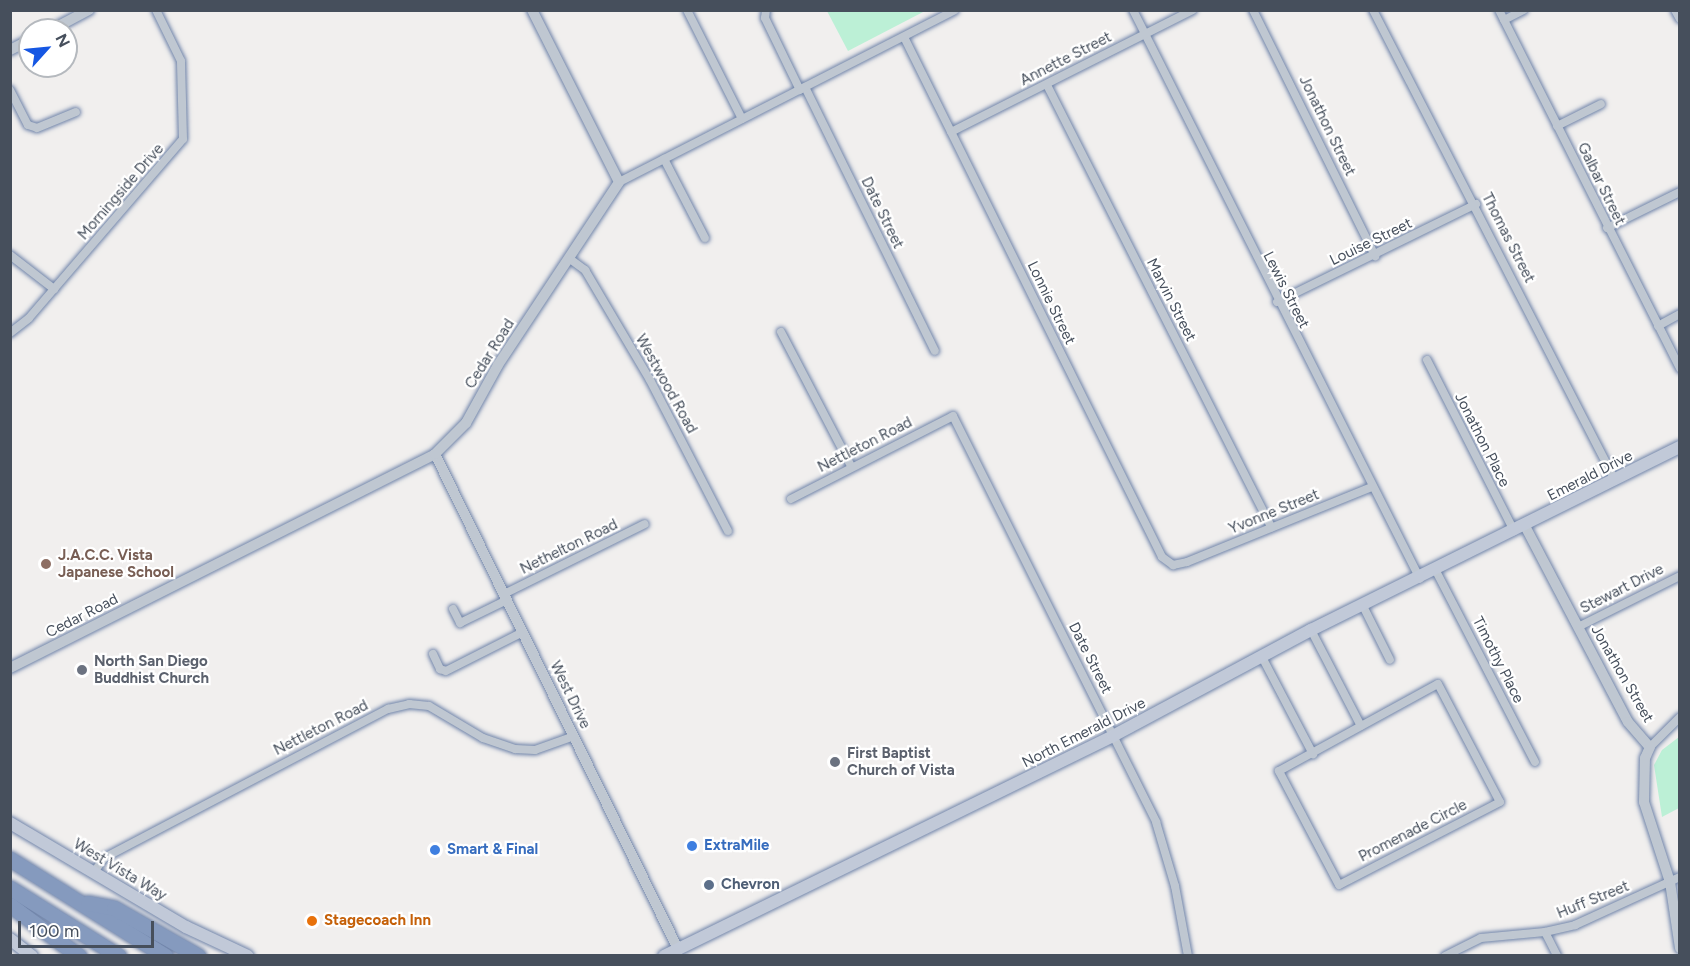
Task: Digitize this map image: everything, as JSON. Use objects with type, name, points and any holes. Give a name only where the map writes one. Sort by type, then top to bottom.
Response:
[{"type":"highway","points":[[10,859],[165,956]]},
{"type":"highway","points":[[10,888],[120,956]]},
{"type":"highway","points":[[80,901],[114,908],[198,956]]},
{"type":"highway","points":[[10,905],[79,956]]},
{"type":"main road","name":"Emerald Drive","points":[[1520,529],[1680,447]]},
{"type":"main road","name":"North Emerald Drive","points":[[664,956],[1113,736],[1311,630],[1520,529]]},
{"type":"main road","name":"West Vista Way","points":[[10,823],[186,927],[248,956]]},
{"type":"main road","points":[[10,939],[32,956]]},
{"type":"street","points":[[74,18],[89,10]]},
{"type":"street","name":"Morningside Drive","points":[[10,333],[54,289],[183,138],[181,62],[156,10]]},
{"type":"street","points":[[532,10],[619,182],[955,10]]},
{"type":"street","points":[[687,10],[742,119]]},
{"type":"street","name":"Date Street","points":[[766,10],[765,18],[935,351]]},
{"type":"street","name":"Lewis Street","points":[[1133,10],[1277,302],[1420,579]]},
{"type":"street","name":"Annette Street","points":[[951,132],[1193,10]]},
{"type":"street","name":"Jonathon Street","points":[[1253,10],[1375,256]]},
{"type":"street","name":"Thomas Street","points":[[1373,10],[1476,204],[1615,480]]},
{"type":"street","name":"Galbar Street","points":[[1499,10],[1680,369]]},
{"type":"street","points":[[1504,20],[1524,10]]},
{"type":"street","points":[[1675,10],[1680,19]]},
{"type":"street","name":"Lonnie Street","points":[[904,37],[1162,557],[1173,565],[1187,562]]},
{"type":"street","name":"Marvin Street","points":[[1047,85],[1270,527]]},
{"type":"street","points":[[10,90],[28,125],[37,128],[76,112]]},
{"type":"street","points":[[1557,126],[1601,104]]},
{"type":"street","points":[[664,159],[705,238]]},
{"type":"street","name":"Cedar Road","points":[[10,668],[435,454],[466,423],[498,365],[619,182]]},
{"type":"street","points":[[1607,228],[1680,192]]},
{"type":"street","name":"Louise Street","points":[[1277,302],[1375,256],[1476,204]]},
{"type":"street","points":[[10,255],[54,289]]},
{"type":"street","name":"Westwood Road","points":[[570,259],[585,270],[650,380],[728,531]]},
{"type":"street","points":[[1658,326],[1680,314]]},
{"type":"street","points":[[781,332],[851,466]]},
{"type":"street","name":"Jonathon Place","points":[[1427,360],[1520,529]]},
{"type":"street","name":"Date Street","points":[[953,416],[1156,822],[1175,886],[1188,956]]},
{"type":"street","name":"Nettleton Road","points":[[790,499],[953,416]]},
{"type":"street","name":"West Drive","points":[[435,454],[678,949]]},
{"type":"street","name":"Yvonne Street","points":[[1187,562],[1372,487]]},
{"type":"street","name":"Nethelton Road","points":[[453,609],[460,623],[645,524]]},
{"type":"street","name":"Jonathon Street","points":[[1520,529],[1578,627],[1628,722],[1650,747],[1645,758],[1644,802],[1675,879],[1680,948]]},
{"type":"street","name":"Timothy Place","points":[[1436,571],[1535,762]]},
{"type":"street","name":"Stewart Drive","points":[[1578,627],[1680,576]]},
{"type":"street","points":[[1363,606],[1390,660]]},
{"type":"street","points":[[1311,630],[1361,726]]},
{"type":"street","points":[[433,654],[440,669],[446,671],[523,632]]},
{"type":"street","points":[[1263,657],[1313,754]]},
{"type":"street","name":"Promenade Circle","points":[[1437,684],[1500,802],[1339,885],[1280,771],[1361,726],[1437,684]]},
{"type":"street","name":"Nettleton Road","points":[[94,872],[104,858],[388,709],[409,704],[429,706],[483,738],[515,749],[536,750],[574,736]]},
{"type":"street","points":[[1650,747],[1680,717]]},
{"type":"street","name":"Huff Street","points":[[1445,956],[1481,938],[1545,932],[1575,925],[1675,879]]},
{"type":"street","points":[[1545,932],[1557,956]]},
{"type":"green space","points":[[827,11],[925,11],[848,51]]},
{"type":"green space","points":[[1679,737],[1679,808],[1662,817],[1654,765],[1662,750]]},
{"type":"place","name":"J.A.C.C. Vista Japanese School","points":[[46,564]]},
{"type":"place","name":"North San Diego Buddhist Church","points":[[82,670]]},
{"type":"place","name":"First Baptist Church of Vista","points":[[835,762]]},
{"type":"place","name":"ExtraMile","points":[[692,846]]},
{"type":"place","name":"Smart & Final","points":[[435,850]]},
{"type":"place","name":"Chevron","points":[[709,885]]},
{"type":"place","name":"Stagecoach Inn","points":[[312,921]]}]
